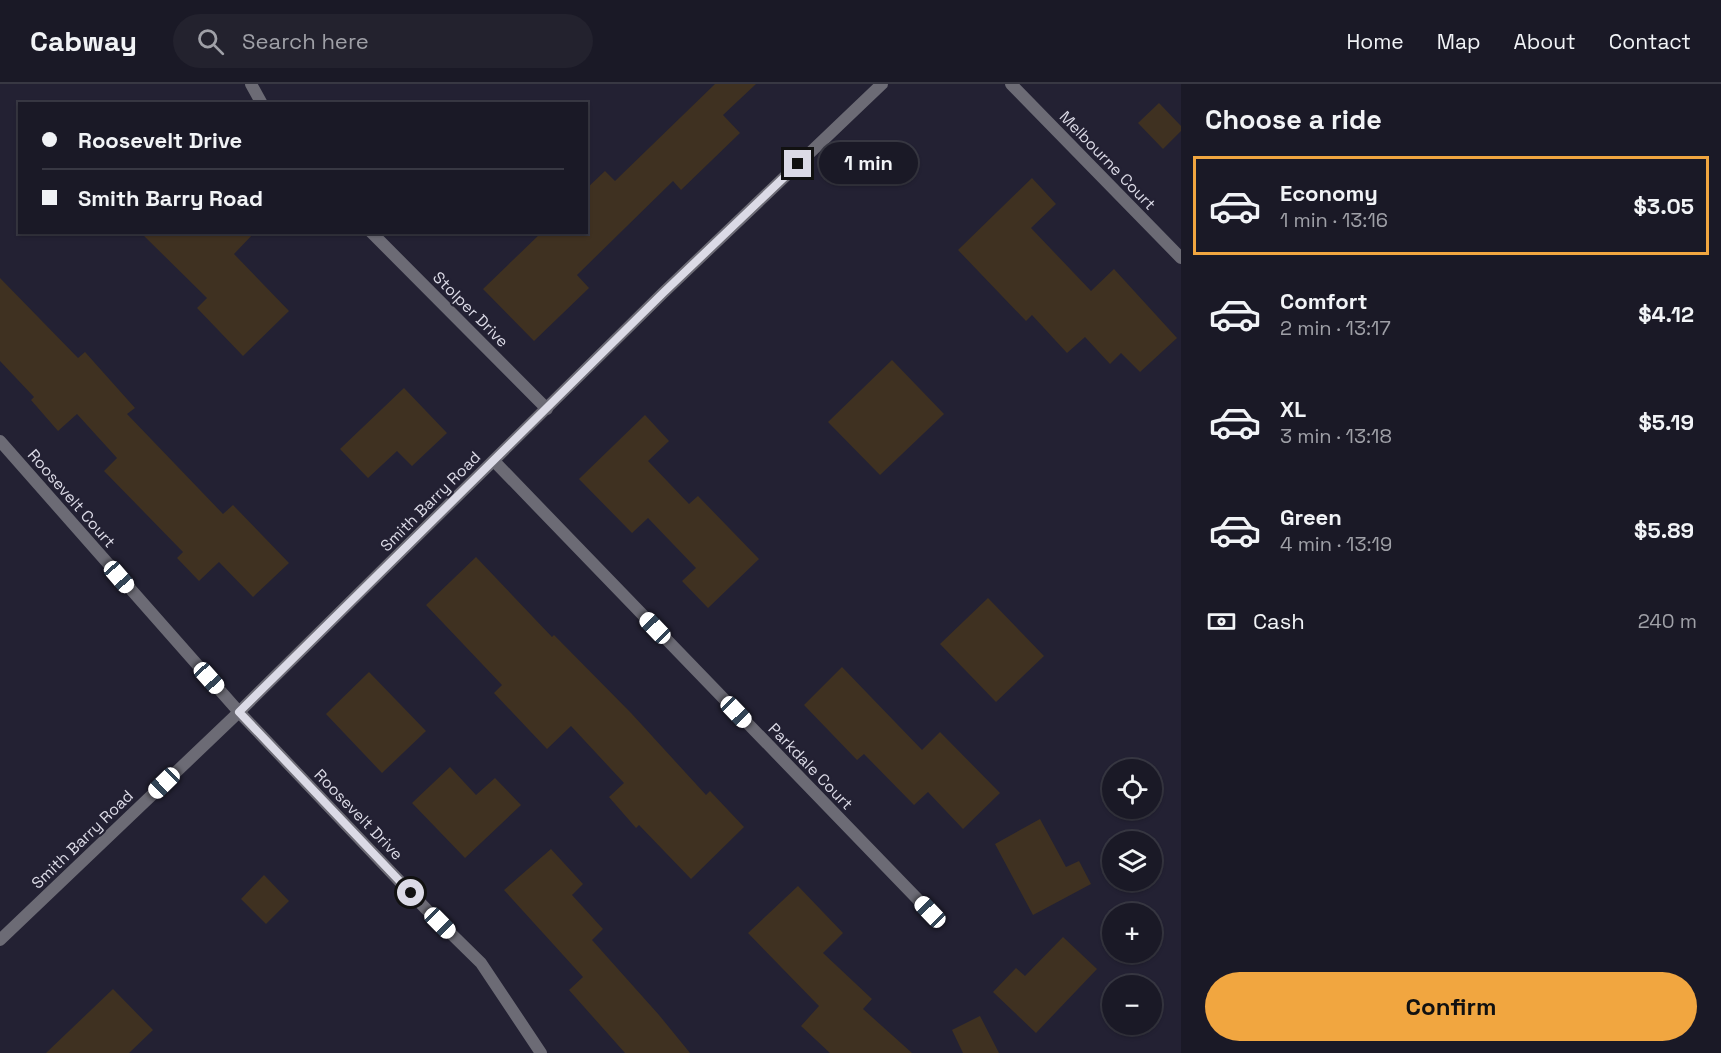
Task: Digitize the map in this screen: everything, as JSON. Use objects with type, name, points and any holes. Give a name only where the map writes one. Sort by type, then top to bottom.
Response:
[{"type":"street","points":[[251,84],[261,102]]},
{"type":"street","name":"Smith Barry Road","points":[[0,940],[239,712],[663,293],[882,84]]},
{"type":"street","name":"Melbourne Court","points":[[1011,84],[1181,258]]},
{"type":"street","name":"Stolper Drive","points":[[373,234],[547,409]]},
{"type":"street","name":"Roosevelt Court","points":[[0,441],[239,712]]},
{"type":"street","name":"Parkdale Court","points":[[494,461],[930,912]]},
{"type":"street","name":"Roosevelt Drive","points":[[239,712],[427,910],[481,963],[541,1053]]},
{"type":"building","points":[[715,84],[756,84],[723,115],[740,133],[681,190],[673,181],[577,275],[589,288],[534,341],[483,289],[540,234],[588,234],[588,187],[605,171],[615,181]]},
{"type":"building","points":[[1159,103],[1181,126],[1181,131],[1163,149],[1138,123]]},
{"type":"building","points":[[1032,178],[1056,204],[1031,228],[1091,291],[1114,269],[1177,338],[1140,372],[1121,353],[1110,364],[1085,337],[1067,353],[1032,315],[1026,321],[958,250]]},
{"type":"building","points":[[142,234],[253,234],[234,254],[289,311],[243,356],[197,308],[207,298]]},
{"type":"building","points":[[0,278],[78,358],[85,352],[135,408],[127,414],[223,514],[233,505],[289,563],[253,597],[219,562],[199,581],[177,558],[183,552],[104,471],[117,458],[77,414],[58,431],[31,400],[34,397],[0,361]]},
{"type":"building","points":[[892,360],[944,414],[880,475],[828,422]]},
{"type":"building","points":[[404,388],[447,433],[412,466],[397,451],[368,478],[340,449]]},
{"type":"building","points":[[645,415],[669,441],[648,461],[689,504],[698,496],[759,559],[708,608],[682,581],[696,568],[648,518],[632,533],[579,479]]},
{"type":"building","points":[[476,557],[552,637],[554,635],[631,713],[706,795],[710,791],[744,827],[691,879],[639,825],[636,828],[609,797],[624,783],[571,726],[547,749],[494,693],[502,685],[426,605]]},
{"type":"building","points":[[988,598],[1044,656],[996,702],[940,644]]},
{"type":"building","points":[[842,667],[922,750],[940,732],[1000,793],[963,829],[928,792],[914,805],[864,754],[857,760],[804,705]]},
{"type":"building","points":[[369,672],[426,731],[382,773],[326,714]]},
{"type":"building","points":[[450,767],[476,795],[495,778],[521,805],[465,858],[412,803]]},
{"type":"building","points":[[1040,819],[1066,867],[1079,861],[1091,884],[1033,915],[995,844]]},
{"type":"building","points":[[551,849],[583,884],[572,895],[603,929],[592,940],[690,1053],[625,1053],[569,990],[583,977],[504,890]]},
{"type":"building","points":[[264,875],[289,901],[266,924],[241,899]]},
{"type":"building","points":[[798,886],[843,933],[823,953],[872,999],[863,1009],[912,1053],[830,1053],[801,1026],[819,1006],[748,933]]},
{"type":"building","points":[[1063,937],[1097,969],[1036,1033],[993,992],[1016,968],[1025,976]]},
{"type":"building","points":[[113,989],[153,1030],[129,1053],[46,1053]]},
{"type":"building","points":[[980,1016],[999,1053],[963,1053],[952,1030]]},
{"type":"route","points":[[411,893],[239,712],[663,293],[798,164]]}]
